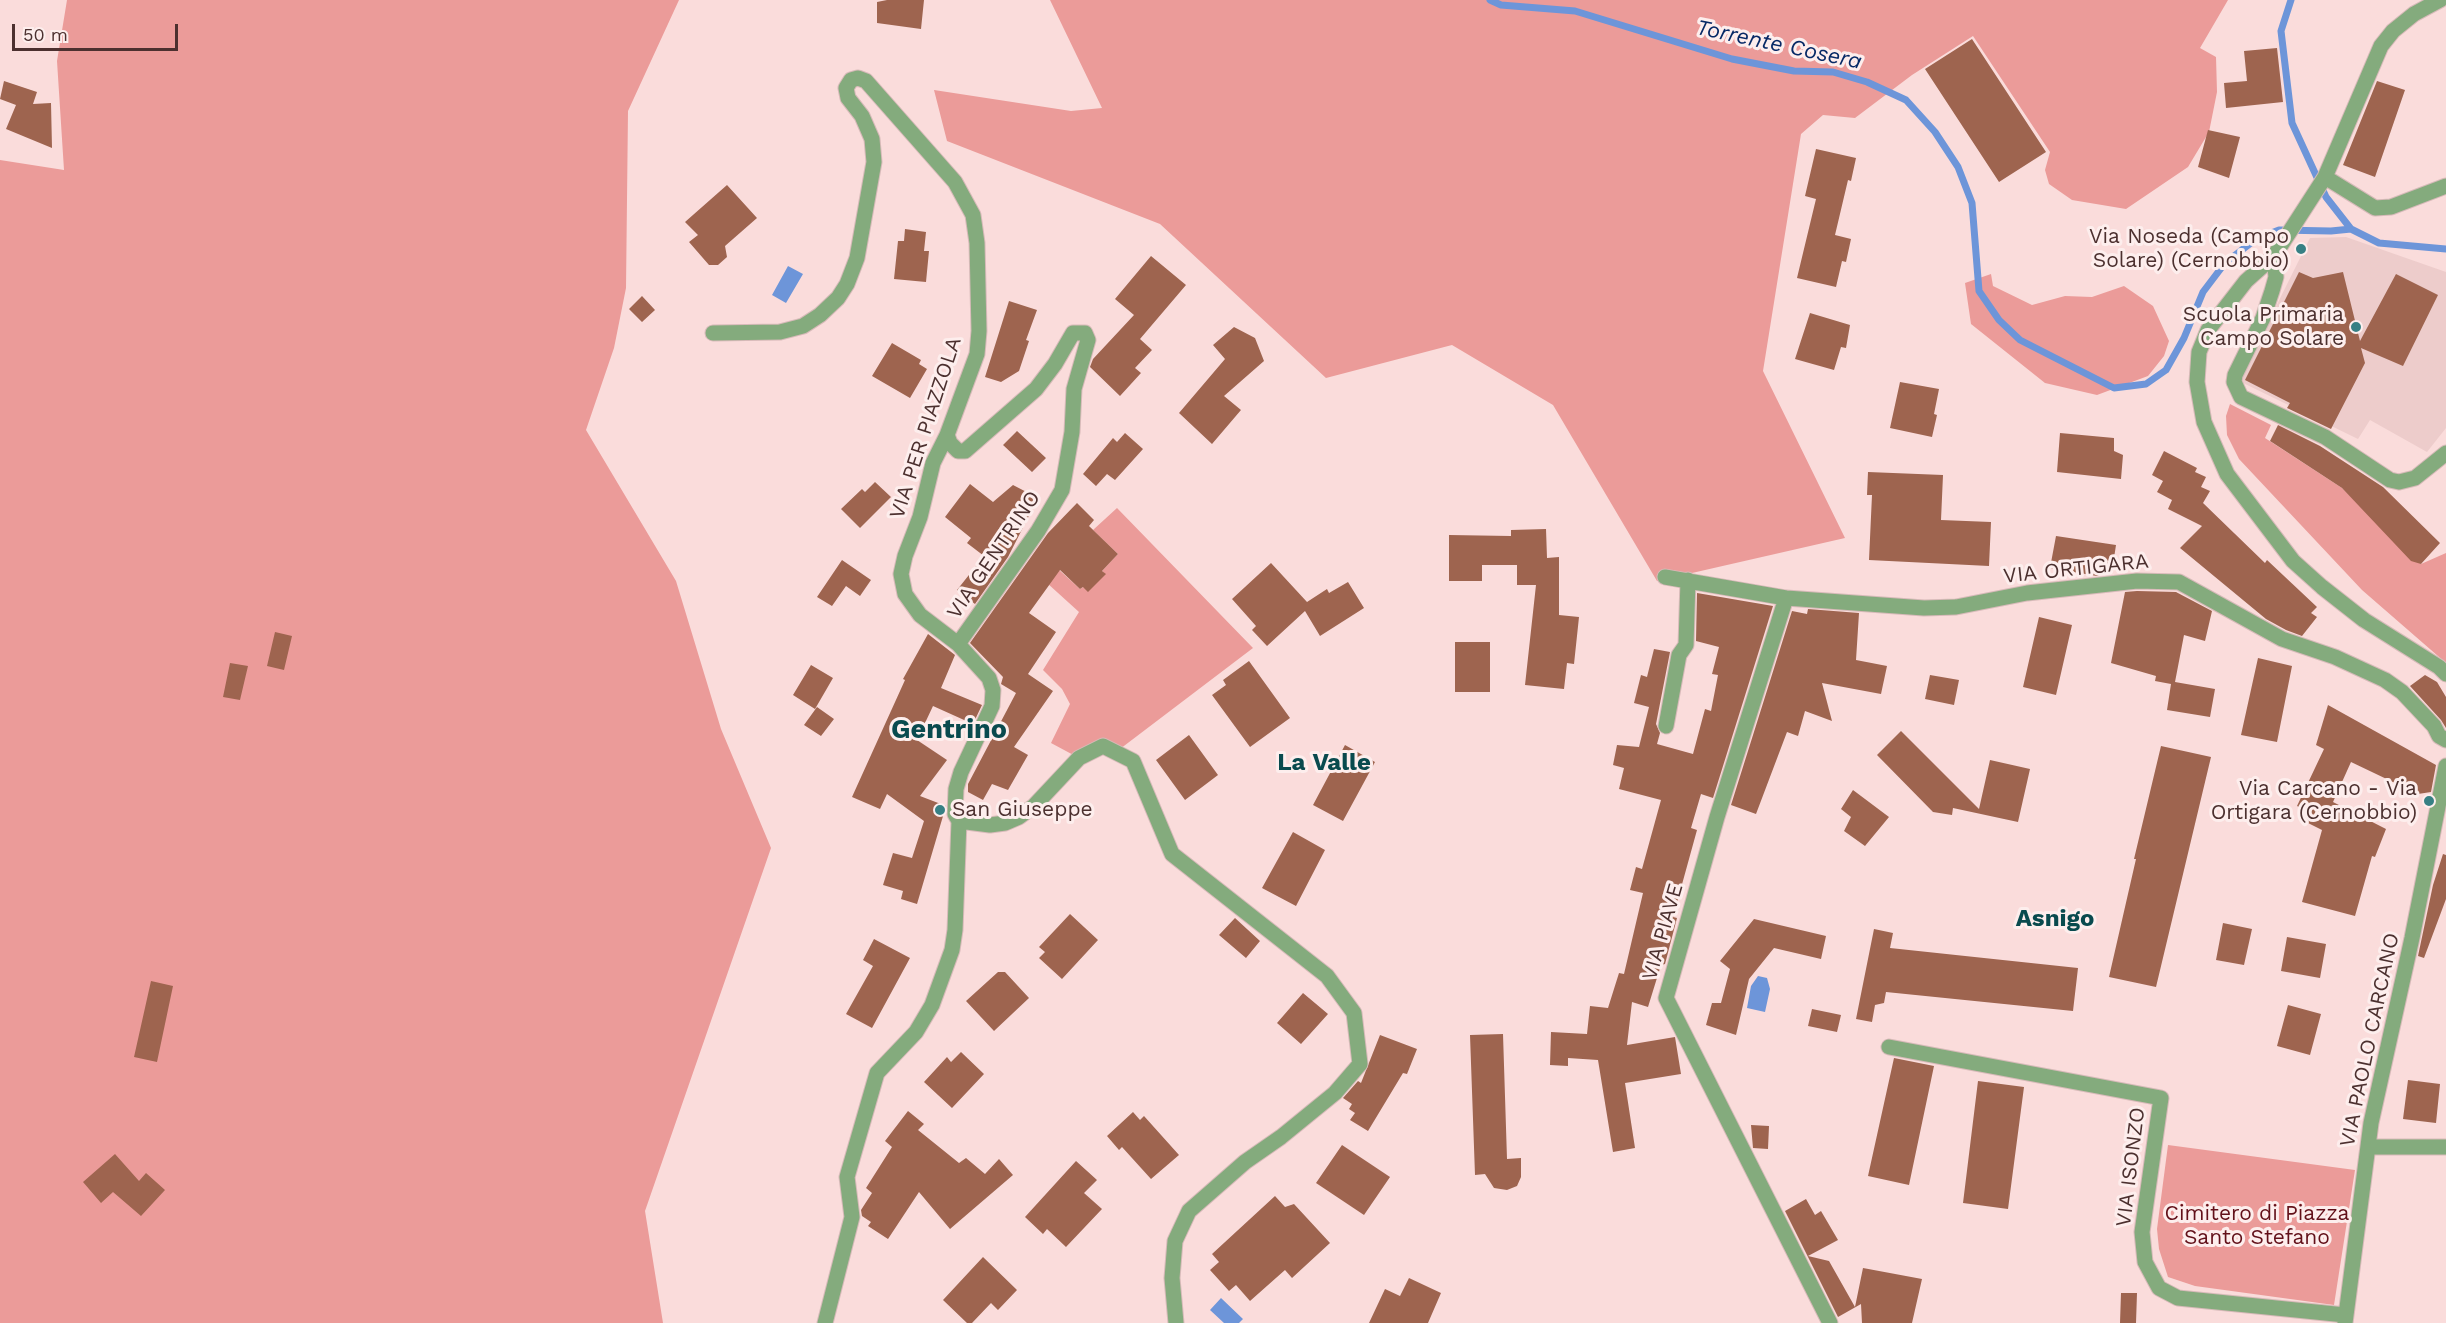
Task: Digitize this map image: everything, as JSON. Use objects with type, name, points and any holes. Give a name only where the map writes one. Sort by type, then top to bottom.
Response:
[{"type":"street","points":[[2440,0],[2414,14],[2393,31],[2381,46],[2325,177],[2274,256],[2246,281],[2208,330],[2199,352],[2197,382],[2204,422],[2227,474],[2294,561],[2322,587],[2364,620],[2439,667],[2446,674]]},
{"type":"street","name":"VIA PER PIAZZOLA","points":[[713,333],[769,333],[802,326],[820,315],[838,298],[847,284],[857,258],[874,162],[872,139],[862,116],[848,98],[846,88],[851,80],[858,78],[866,81],[955,182],[974,215],[979,331],[977,354],[947,435],[933,463],[920,517],[905,556],[901,574],[905,594],[920,615],[958,644],[989,678],[993,690],[992,706],[961,772],[956,789],[955,814],[959,821]]},
{"type":"street","points":[[2325,177],[2376,208],[2391,207],[2446,186]]},
{"type":"street","points":[[2274,256],[2276,277],[2272,291],[2263,318],[2235,375],[2234,382],[2241,396],[2325,436],[2390,480],[2399,482],[2415,478],[2446,453]]},
{"type":"street","name":"VIA GENTRINO","points":[[947,435],[958,451],[965,451],[1036,389],[1055,364],[1073,333],[1085,333],[1088,340],[1074,389],[1072,432],[1062,490],[1038,531],[958,644]]},
{"type":"street","name":"VIA ORTIGARA","points":[[1665,577],[1786,598],[1924,608],[1956,607],[2027,593],[2136,581],[2179,582],[2282,639],[2335,657],[2385,680],[2402,692],[2434,726],[2439,736],[2446,740]]},
{"type":"street","points":[[1666,726],[1679,655],[1686,645],[1688,580]]},
{"type":"street","name":"VIA PIAVE","points":[[1786,598],[1717,817],[1666,998],[1830,1323]]},
{"type":"street","points":[[825,1323],[852,1217],[847,1177],[877,1073],[916,1032],[932,1005],[952,950],[955,930],[959,821],[990,825],[1005,823],[1019,817],[1034,807],[1079,758],[1103,746],[1132,761],[1172,854],[1327,976],[1354,1013],[1360,1064],[1335,1093],[1281,1137],[1245,1162],[1189,1211],[1175,1241],[1172,1278],[1176,1323]]},
{"type":"street","name":"VIA PAOLO CARCANO","points":[[2345,1319],[2371,1123],[2412,938],[2446,766]]},
{"type":"street","name":"VIA ISONZO","points":[[1889,1047],[2161,1098],[2142,1232],[2145,1262],[2159,1288],[2178,1298],[2345,1319]]},
{"type":"street","points":[[2369,1147],[2446,1147]]},
{"type":"shaded area","name":"Scuola Primaria Campo Solare","points":[[2346,237],[2446,272],[2446,428],[2427,452],[2370,420],[2358,439],[2239,381],[2310,238]]},
{"type":"green space","points":[[67,0],[679,0],[628,111],[626,288],[614,348],[586,430],[676,581],[721,729],[771,848],[645,1211],[663,1323],[0,1323],[0,160],[64,170],[57,61]]},
{"type":"green space","points":[[1050,0],[2228,0],[2200,48],[2216,57],[2217,92],[2209,132],[2188,167],[2126,209],[2072,200],[2049,184],[2045,170],[2050,152],[1973,36],[1912,75],[1855,118],[1823,115],[1801,134],[1763,371],[1845,538],[1657,581],[1553,405],[1452,345],[1326,378],[1160,224],[947,141],[934,90],[1071,111],[1102,108]]},
{"type":"green space","points":[[1991,274],[1993,286],[2032,305],[2065,296],[2092,297],[2124,286],[2153,306],[2169,341],[2164,356],[2148,376],[2097,395],[2045,383],[1971,324],[1965,283]]},
{"type":"green space","points":[[2230,404],[2271,425],[2265,438],[2342,488],[2421,564],[2446,553],[2446,663],[2362,590],[2239,459],[2227,435],[2226,416]]},
{"type":"green space","points":[[1117,508],[1253,648],[1116,752],[1103,746],[1079,758],[1051,743],[1070,704],[1062,689],[1043,670],[1079,612],[1047,583],[1058,569],[1080,589],[1105,574],[1102,571],[1118,554],[1093,530]]},
{"type":"green space","name":"Cimitero di Piazza Santo Stefano","points":[[2168,1145],[2355,1170],[2334,1305],[2195,1286],[2168,1277],[2159,1249],[2157,1229]]},
{"type":"water","points":[[788,266],[803,274],[786,303],[772,295]]},
{"type":"water","points":[[1758,976],[1767,978],[1770,989],[1765,1012],[1747,1008],[1751,986]]},
{"type":"water","points":[[1221,1298],[1243,1319],[1239,1323],[1224,1323],[1210,1310]]},
{"type":"building","points":[[924,0],[921,29],[877,23],[877,2]]},
{"type":"building","points":[[1972,39],[2046,152],[1999,182],[1925,69]]},
{"type":"building","points":[[2277,48],[2283,102],[2226,108],[2224,83],[2247,81],[2244,51]]},
{"type":"building","points":[[4,81],[37,92],[33,104],[51,103],[52,148],[6,129],[16,105],[0,99]]},
{"type":"building","points":[[2377,81],[2405,90],[2375,177],[2343,165]]},
{"type":"building","points":[[2208,130],[2240,137],[2229,178],[2198,167]]},
{"type":"building","points":[[1816,149],[1856,158],[1851,181],[1848,180],[1835,235],[1851,239],[1846,262],[1842,261],[1836,287],[1797,278],[1816,199],[1805,196]]},
{"type":"building","points":[[727,185],[757,218],[725,246],[727,257],[718,265],[709,265],[689,242],[698,235],[685,222]]},
{"type":"building","points":[[905,229],[926,232],[924,251],[929,251],[926,282],[894,279],[898,241],[904,241]]},
{"type":"building","points":[[1151,256],[1186,285],[1140,339],[1152,350],[1135,368],[1141,373],[1120,396],[1090,367],[1093,359],[1134,315],[1115,299]]},
{"type":"building","points":[[2299,272],[2313,278],[2343,272],[2360,341],[2396,274],[2438,295],[2403,366],[2361,348],[2365,363],[2331,429],[2287,408],[2290,403],[2245,380]]},
{"type":"building","points":[[642,296],[655,310],[642,322],[629,309]]},
{"type":"building","points":[[1009,301],[1037,310],[1026,340],[1029,341],[1019,371],[1001,382],[985,377]]},
{"type":"building","points":[[1810,313],[1850,325],[1846,348],[1841,347],[1834,370],[1795,359]]},
{"type":"building","points":[[1234,327],[1255,338],[1264,361],[1224,396],[1241,410],[1212,444],[1179,413],[1225,359],[1213,345]]},
{"type":"building","points":[[892,343],[921,360],[919,364],[927,369],[910,398],[872,376]]},
{"type":"building","points":[[1900,382],[1939,389],[1932,437],[1890,428]]},
{"type":"building","points":[[2278,425],[2320,446],[2383,487],[2440,543],[2421,564],[2411,561],[2342,488],[2270,441]]},
{"type":"building","points":[[1017,431],[1046,458],[1032,472],[1003,445]]},
{"type":"building","points":[[1125,433],[1143,449],[1115,480],[1107,474],[1096,486],[1083,474],[1113,438],[1117,442]]},
{"type":"building","points":[[2060,433],[2114,438],[2114,451],[2123,455],[2121,479],[2057,472]]},
{"type":"building","points":[[2164,451],[2197,468],[2195,472],[2206,477],[2201,487],[2210,491],[2203,503],[2265,563],[2267,560],[2317,607],[2311,613],[2317,617],[2302,636],[2266,619],[2180,548],[2202,526],[2168,509],[2172,500],[2157,492],[2163,481],[2152,475]]},
{"type":"building","points":[[1868,472],[1943,475],[1941,520],[1991,522],[1989,566],[1869,560],[1872,495],[1867,495]]},
{"type":"building","points":[[875,482],[891,497],[860,528],[841,509],[862,489],[865,492]]},
{"type":"building","points":[[970,484],[993,502],[1013,485],[1038,498],[1008,557],[975,604],[957,590],[984,556],[967,543],[971,538],[945,517]]},
{"type":"building","points":[[1077,503],[1094,520],[1089,526],[1118,554],[1102,571],[1106,574],[1088,592],[1083,587],[1080,589],[1060,570],[1029,613],[1056,632],[1028,674],[1053,691],[1014,747],[1028,755],[1008,790],[992,784],[983,800],[968,792],[968,784],[1016,693],[1001,684],[1003,677],[970,643],[1048,533]]},
{"type":"building","points":[[1546,529],[1547,558],[1559,557],[1559,615],[1579,617],[1574,664],[1567,663],[1564,689],[1525,685],[1536,585],[1517,585],[1517,565],[1482,565],[1482,581],[1449,581],[1449,535],[1511,536],[1511,530]]},
{"type":"building","points":[[2056,536],[2116,545],[2112,571],[2097,576],[2050,568]]},
{"type":"building","points":[[842,560],[871,580],[860,596],[846,586],[832,606],[817,597]]},
{"type":"building","points":[[1271,563],[1307,602],[1327,589],[1329,593],[1348,582],[1364,608],[1320,636],[1305,611],[1267,646],[1252,630],[1256,626],[1232,599]]},
{"type":"building","points":[[2125,592],[2176,592],[2212,611],[2205,641],[2184,635],[2175,682],[2215,689],[2210,717],[2167,710],[2171,684],[2155,681],[2156,676],[2111,663]]},
{"type":"building","points":[[1697,593],[1773,606],[1713,798],[1701,794],[1691,828],[1697,830],[1673,917],[1677,918],[1665,964],[1661,965],[1648,1007],[1632,1002],[1627,1045],[1675,1037],[1681,1074],[1625,1083],[1635,1148],[1613,1152],[1598,1060],[1568,1058],[1568,1066],[1550,1065],[1551,1032],[1587,1034],[1590,1006],[1608,1008],[1619,973],[1624,974],[1643,893],[1630,890],[1636,867],[1642,869],[1661,800],[1619,789],[1624,768],[1613,765],[1617,745],[1639,747],[1649,707],[1634,703],[1641,675],[1647,677],[1654,649],[1670,652],[1656,724],[1660,733],[1657,744],[1693,754],[1705,709],[1711,711],[1718,675],[1712,674],[1719,647],[1696,641]]},
{"type":"building","points":[[1808,609],[1859,613],[1856,660],[1887,666],[1881,694],[1822,683],[1832,721],[1805,711],[1798,736],[1787,732],[1756,814],[1731,805],[1792,611],[1807,614]]},
{"type":"building","points":[[2039,617],[2072,625],[2056,695],[2023,687]]},
{"type":"building","points":[[275,632],[292,636],[284,670],[267,666]]},
{"type":"building","points":[[928,634],[955,655],[941,688],[982,705],[973,724],[933,706],[917,740],[947,760],[920,796],[946,806],[917,904],[901,899],[903,891],[883,885],[893,853],[912,858],[924,821],[887,794],[880,809],[852,797],[905,680],[903,679]]},
{"type":"building","points":[[1455,642],[1490,642],[1490,692],[1455,692]]},
{"type":"building","points":[[2258,658],[2292,666],[2277,742],[2241,735]]},
{"type":"building","points":[[1249,661],[1290,718],[1250,747],[1212,695],[1226,685],[1223,680]]},
{"type":"building","points":[[230,663],[248,666],[240,700],[223,697]]},
{"type":"building","points":[[811,665],[833,678],[815,709],[793,695]]},
{"type":"building","points":[[1930,675],[1959,680],[1954,705],[1925,699]]},
{"type":"building","points":[[2425,675],[2437,682],[2446,697],[2446,728],[2410,686]]},
{"type":"building","points":[[2328,705],[2436,765],[2431,792],[2418,794],[2351,762],[2333,802],[2386,829],[2375,857],[2372,856],[2355,916],[2302,902],[2322,830],[2302,820],[2307,811],[2297,806],[2324,749],[2316,745]]},
{"type":"building","points":[[817,707],[834,719],[821,736],[804,725]]},
{"type":"building","points":[[1901,731],[1979,809],[1990,760],[2030,769],[2018,822],[1953,808],[1952,815],[1933,812],[1877,755]]},
{"type":"building","points":[[1189,735],[1218,775],[1185,800],[1156,760]]},
{"type":"building","points":[[1345,745],[1375,762],[1343,821],[1313,805]]},
{"type":"building","points":[[2161,746],[2211,757],[2156,987],[2109,977]]},
{"type":"building","points":[[1853,790],[1889,817],[1865,846],[1844,831],[1851,817],[1841,809]]},
{"type":"building","points":[[1293,832],[1325,850],[1296,906],[1262,888]]},
{"type":"building","points":[[2443,854],[2446,855],[2446,899],[2424,958],[2418,956],[2433,885]]},
{"type":"building","points":[[1070,914],[1098,940],[1062,979],[1039,958],[1045,952],[1039,947]]},
{"type":"building","points":[[1235,918],[1260,941],[1246,958],[1219,935]]},
{"type":"building","points":[[1754,919],[1826,936],[1821,959],[1774,948],[1749,979],[1736,1035],[1706,1025],[1712,1003],[1721,1003],[1730,969],[1720,961]]},
{"type":"building","points":[[2223,923],[2252,929],[2244,965],[2216,960]]},
{"type":"building","points":[[1874,929],[1893,933],[1890,948],[2078,968],[2073,1011],[1886,992],[1884,1003],[1875,1005],[1872,1022],[1856,1019]]},
{"type":"building","points":[[2287,937],[2326,944],[2320,978],[2281,971]]},
{"type":"building","points":[[874,939],[910,958],[872,1028],[846,1014],[873,966],[863,960]]},
{"type":"building","points":[[998,972],[1005,972],[1029,998],[994,1031],[966,1001]]},
{"type":"building","points":[[151,981],[173,986],[157,1062],[134,1057]]},
{"type":"building","points":[[1303,993],[1328,1014],[1301,1044],[1277,1023]]},
{"type":"building","points":[[2288,1005],[2321,1014],[2310,1055],[2277,1046]]},
{"type":"building","points":[[1812,1009],[1841,1015],[1837,1032],[1808,1026]]},
{"type":"building","points":[[1503,1034],[1507,1159],[1521,1158],[1521,1177],[1517,1186],[1507,1190],[1494,1188],[1485,1174],[1475,1175],[1470,1035]]},
{"type":"building","points":[[1380,1035],[1417,1049],[1407,1074],[1403,1073],[1368,1131],[1350,1120],[1355,1113],[1349,1109],[1352,1104],[1343,1098],[1358,1081],[1361,1083]]},
{"type":"building","points":[[961,1052],[984,1074],[952,1108],[924,1082],[947,1057],[951,1062]]},
{"type":"building","points":[[1894,1058],[1934,1066],[1909,1185],[1868,1176]]},
{"type":"building","points":[[2408,1080],[2440,1084],[2436,1123],[2403,1119]]},
{"type":"building","points":[[1978,1081],[2024,1087],[2008,1209],[1963,1203]]},
{"type":"building","points":[[908,1111],[924,1124],[918,1130],[959,1163],[966,1158],[985,1174],[999,1159],[1013,1175],[950,1229],[919,1192],[888,1239],[868,1226],[871,1222],[862,1216],[861,1210],[872,1193],[866,1188],[892,1147],[885,1141]]},
{"type":"building","points":[[1133,1112],[1140,1120],[1144,1116],[1179,1155],[1151,1179],[1122,1147],[1119,1150],[1107,1136]]},
{"type":"building","points":[[1751,1125],[1769,1126],[1768,1149],[1753,1148]]},
{"type":"building","points":[[1342,1145],[1390,1177],[1364,1215],[1316,1183]]},
{"type":"building","points":[[115,1154],[139,1181],[146,1173],[165,1190],[141,1216],[113,1192],[101,1203],[83,1182]]},
{"type":"building","points":[[1076,1161],[1097,1180],[1084,1193],[1102,1209],[1066,1247],[1047,1229],[1043,1234],[1025,1217]]},
{"type":"building","points":[[1275,1196],[1285,1207],[1294,1204],[1330,1243],[1292,1278],[1285,1270],[1250,1301],[1236,1285],[1229,1291],[1210,1270],[1219,1262],[1212,1254]]},
{"type":"building","points":[[1806,1199],[1815,1215],[1821,1211],[1838,1240],[1808,1256],[1829,1261],[1855,1307],[1863,1268],[1922,1279],[1912,1323],[1862,1323],[1861,1304],[1838,1317],[1785,1211]]},
{"type":"building","points":[[983,1257],[1017,1290],[998,1310],[991,1303],[972,1323],[967,1323],[943,1300]]},
{"type":"building","points":[[1409,1278],[1441,1293],[1428,1323],[1369,1323],[1385,1289],[1400,1296]]},
{"type":"building","points":[[2121,1293],[2137,1293],[2136,1323],[2120,1323]]},
{"type":"waterway","name":"Torrente Cosera","points":[[1490,0],[1501,5],[1575,11],[1732,59],[1794,71],[1833,72],[1867,82],[1906,100],[1935,132],[1958,167],[1972,203],[1979,291],[1999,320],[2020,340],[2114,388],[2146,384],[2166,370],[2184,338],[2203,292],[2225,263],[2256,239],[2279,230],[2351,229]]},
{"type":"waterway","points":[[2291,0],[2281,31],[2292,123],[2326,197],[2351,229],[2379,243],[2446,249]]},
{"type":"place","name":"Via Noseda (Campo Solare) (Cernobbio)","points":[[2301,249]]},
{"type":"place","name":"Scuola Primaria Campo Solare","points":[[2356,327]]},
{"type":"place","name":"Via Carcano - Via Ortigara (Cernobbio)","points":[[2429,801]]},
{"type":"place","name":"San Giuseppe","points":[[940,810]]},
{"type":"district","name":"Gentrino","points":[[949,730]]},
{"type":"district","name":"La Valle","points":[[1324,763]]},
{"type":"district","name":"Asnigo","points":[[2055,919]]}]
